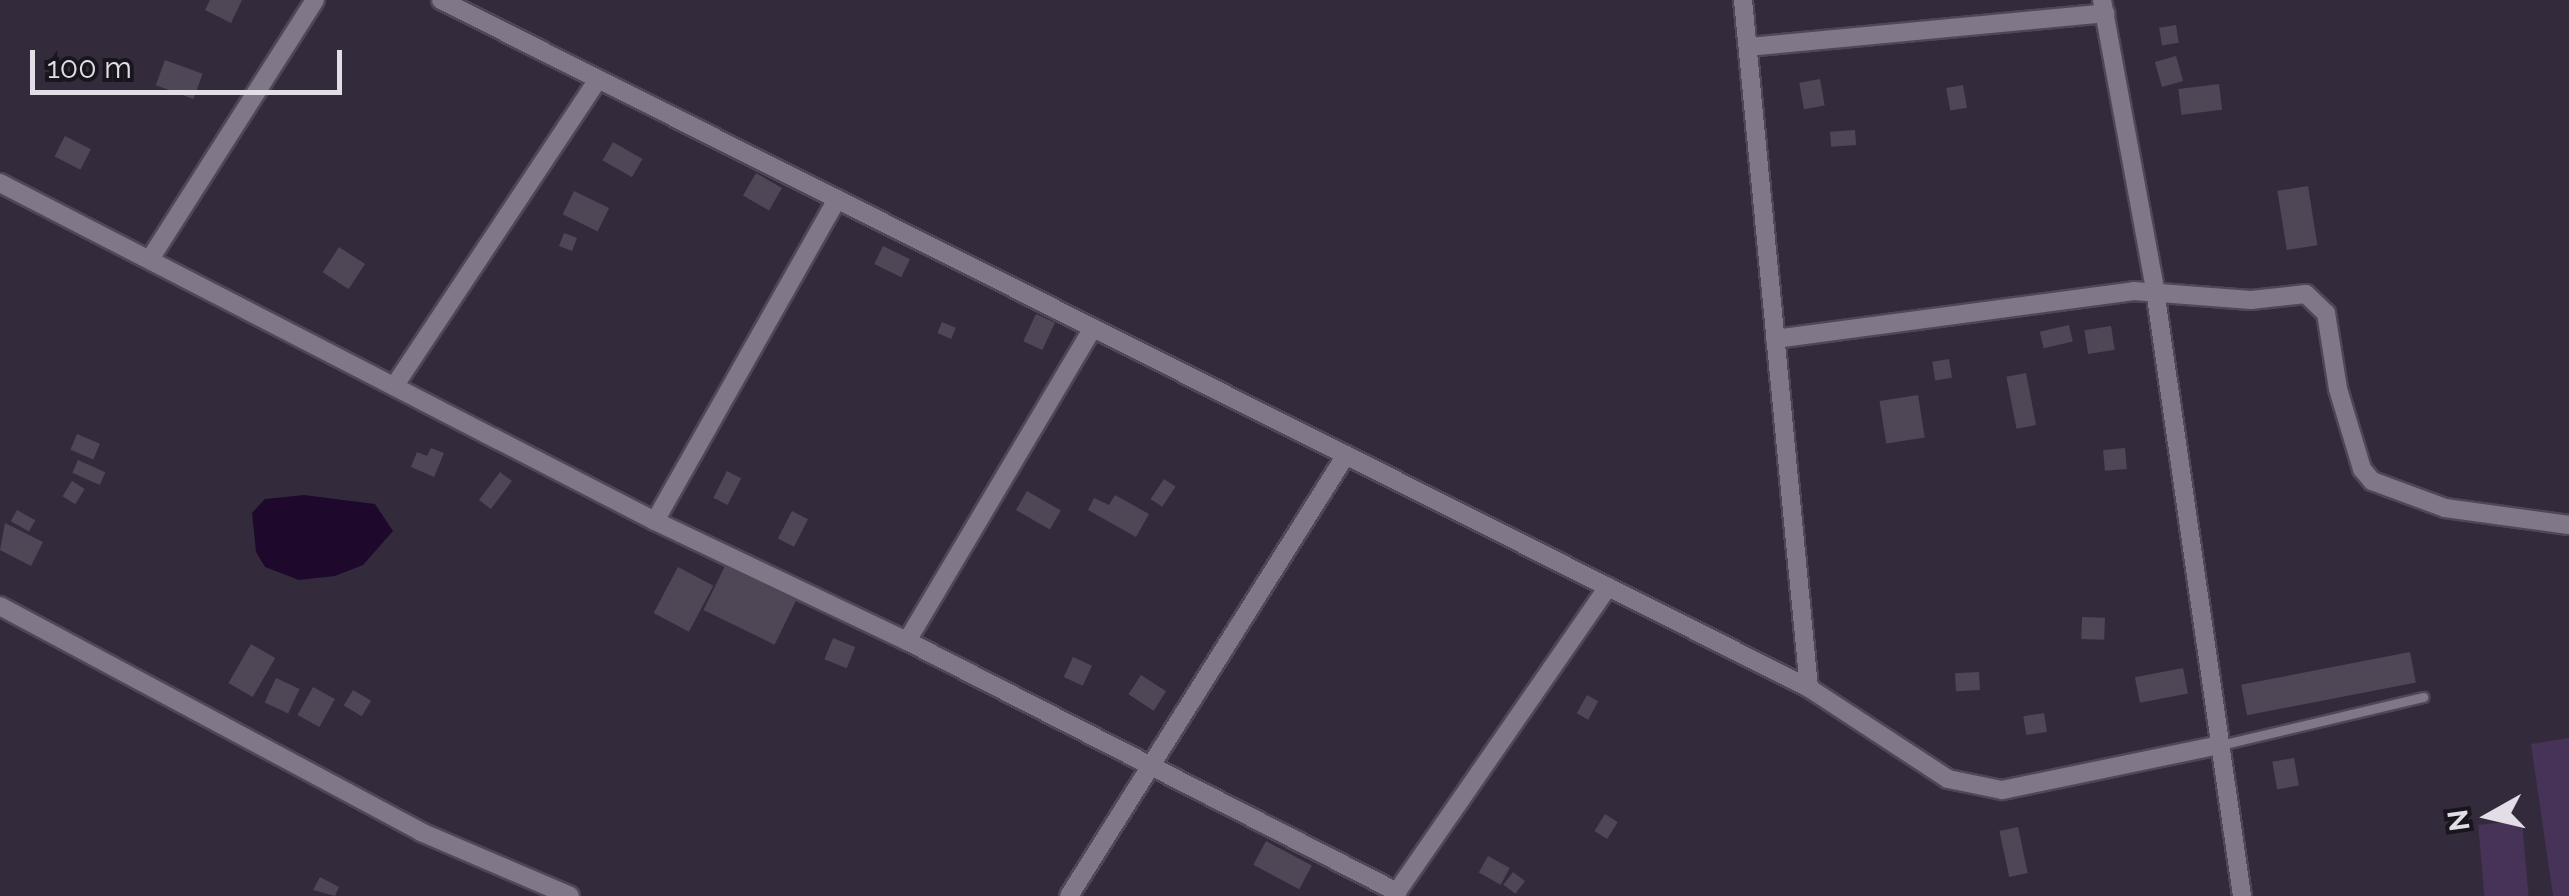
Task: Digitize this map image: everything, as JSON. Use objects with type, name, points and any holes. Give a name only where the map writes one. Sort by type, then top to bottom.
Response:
[{"type":"street","points":[[150,260],[315,0]]},
{"type":"street","points":[[442,0],[1809,688],[1948,779],[2002,790],[2220,745]]},
{"type":"street","points":[[1743,0],[1809,688]]},
{"type":"street","points":[[1748,47],[2103,7],[2154,290],[2242,896]]},
{"type":"street","points":[[395,386],[598,79]]},
{"type":"street","points":[[0,183],[655,521],[907,641],[1396,894],[1608,587]]},
{"type":"street","points":[[655,521],[837,199]]},
{"type":"street","points":[[1775,339],[2154,290],[2251,300],[2312,296],[2326,313],[2342,403],[2372,481],[2446,508],[2569,525]]},
{"type":"street","points":[[907,641],[1093,328]]},
{"type":"street","points":[[1069,896],[1156,768],[1346,455]]},
{"type":"street","points":[[0,606],[420,832],[570,896]]},
{"type":"lane","points":[[2220,745],[2422,697]]},
{"type":"shaded area","points":[[304,495],[375,504],[393,531],[363,565],[335,576],[299,580],[265,567],[256,552],[252,513],[265,499]]},
{"type":"shaded area","points":[[2569,738],[2569,896],[2553,896],[2531,744]]},
{"type":"shaded area","points":[[2522,821],[2529,896],[2484,896],[2478,825]]},
{"type":"building","points":[[210,0],[242,0],[231,23],[205,10]]},
{"type":"building","points":[[2176,25],[2179,43],[2162,45],[2159,28]]},
{"type":"building","points":[[2176,56],[2183,81],[2162,87],[2155,62]]},
{"type":"building","points":[[165,60],[203,74],[193,99],[156,85]]},
{"type":"building","points":[[1820,79],[1825,106],[1804,109],[1799,83]]},
{"type":"building","points":[[2219,84],[2222,110],[2181,115],[2178,89]]},
{"type":"building","points":[[1963,85],[1967,108],[1950,111],[1946,88]]},
{"type":"building","points":[[1855,130],[1856,145],[1831,147],[1830,132]]},
{"type":"building","points":[[65,136],[91,149],[80,170],[55,156]]},
{"type":"building","points":[[613,142],[642,159],[632,177],[602,160]]},
{"type":"building","points":[[756,173],[782,188],[769,211],[743,196]]},
{"type":"building","points":[[2308,186],[2317,245],[2287,250],[2277,191]]},
{"type":"building","points":[[574,191],[609,208],[598,231],[563,214]]},
{"type":"building","points":[[564,233],[577,238],[572,251],[559,246]]},
{"type":"building","points":[[883,246],[910,259],[901,277],[874,264]]},
{"type":"building","points":[[339,247],[365,264],[349,289],[323,272]]},
{"type":"building","points":[[1036,314],[1055,323],[1042,350],[1023,341]]},
{"type":"building","points":[[942,322],[956,328],[951,339],[937,333]]},
{"type":"building","points":[[2069,325],[2073,342],[2044,348],[2040,332]]},
{"type":"building","points":[[2111,326],[2115,350],[2088,354],[2084,330]]},
{"type":"building","points":[[1949,359],[1952,378],[1935,380],[1932,362]]},
{"type":"building","points":[[2026,373],[2036,425],[2016,429],[2006,377]]},
{"type":"building","points":[[1918,395],[1925,437],[1886,444],[1879,401]]},
{"type":"building","points":[[77,434],[100,444],[93,459],[70,450]]},
{"type":"building","points":[[431,448],[444,453],[434,477],[411,467],[417,452],[427,456]]},
{"type":"building","points":[[2125,448],[2127,469],[2105,471],[2103,450]]},
{"type":"building","points":[[78,460],[105,472],[100,485],[72,473]]},
{"type":"building","points":[[727,471],[741,478],[728,505],[713,498]]},
{"type":"building","points":[[500,472],[512,481],[491,509],[479,500]]},
{"type":"building","points":[[1164,479],[1176,487],[1162,507],[1151,499]]},
{"type":"building","points":[[72,481],[85,489],[75,504],[62,496]]},
{"type":"building","points":[[1027,491],[1061,510],[1050,530],[1016,510]]},
{"type":"building","points":[[1115,495],[1149,514],[1136,537],[1088,510],[1094,498],[1109,505]]},
{"type":"building","points":[[17,510],[35,520],[29,532],[11,521]]},
{"type":"building","points":[[792,511],[808,519],[794,547],[778,539]]},
{"type":"building","points":[[5,523],[43,542],[31,566],[0,550]]},
{"type":"building","points":[[725,566],[796,601],[775,645],[704,610]]},
{"type":"building","points":[[678,567],[713,586],[689,632],[654,613]]},
{"type":"building","points":[[2082,617],[2105,618],[2104,640],[2081,639]]},
{"type":"building","points":[[833,638],[855,647],[847,668],[824,659]]},
{"type":"building","points":[[251,644],[275,658],[253,697],[228,683]]},
{"type":"building","points":[[2410,652],[2416,682],[2247,715],[2241,685]]},
{"type":"building","points":[[1073,657],[1092,666],[1083,686],[1064,677]]},
{"type":"building","points":[[2183,668],[2188,694],[2140,703],[2135,677]]},
{"type":"building","points":[[1979,672],[1980,690],[1956,691],[1955,673]]},
{"type":"building","points":[[1141,675],[1166,691],[1154,711],[1128,694]]},
{"type":"building","points":[[276,678],[300,689],[288,713],[265,702]]},
{"type":"building","points":[[313,687],[335,699],[319,727],[297,715]]},
{"type":"building","points":[[353,690],[371,701],[362,716],[344,705]]},
{"type":"building","points":[[1587,695],[1598,701],[1588,720],[1577,713]]},
{"type":"building","points":[[2044,713],[2047,732],[2026,735],[2023,716]]},
{"type":"building","points":[[2294,758],[2299,786],[2277,789],[2272,762]]},
{"type":"building","points":[[1605,814],[1618,822],[1607,839],[1594,831]]},
{"type":"building","points":[[2018,827],[2028,873],[2009,877],[1999,831]]},
{"type":"building","points":[[1266,841],[1312,865],[1299,889],[1253,865]]},
{"type":"building","points":[[1488,856],[1510,868],[1501,885],[1479,873]]},
{"type":"building","points":[[1513,872],[1525,881],[1515,894],[1503,885]]},
{"type":"building","points":[[320,877],[339,887],[335,896],[313,890]]}]
